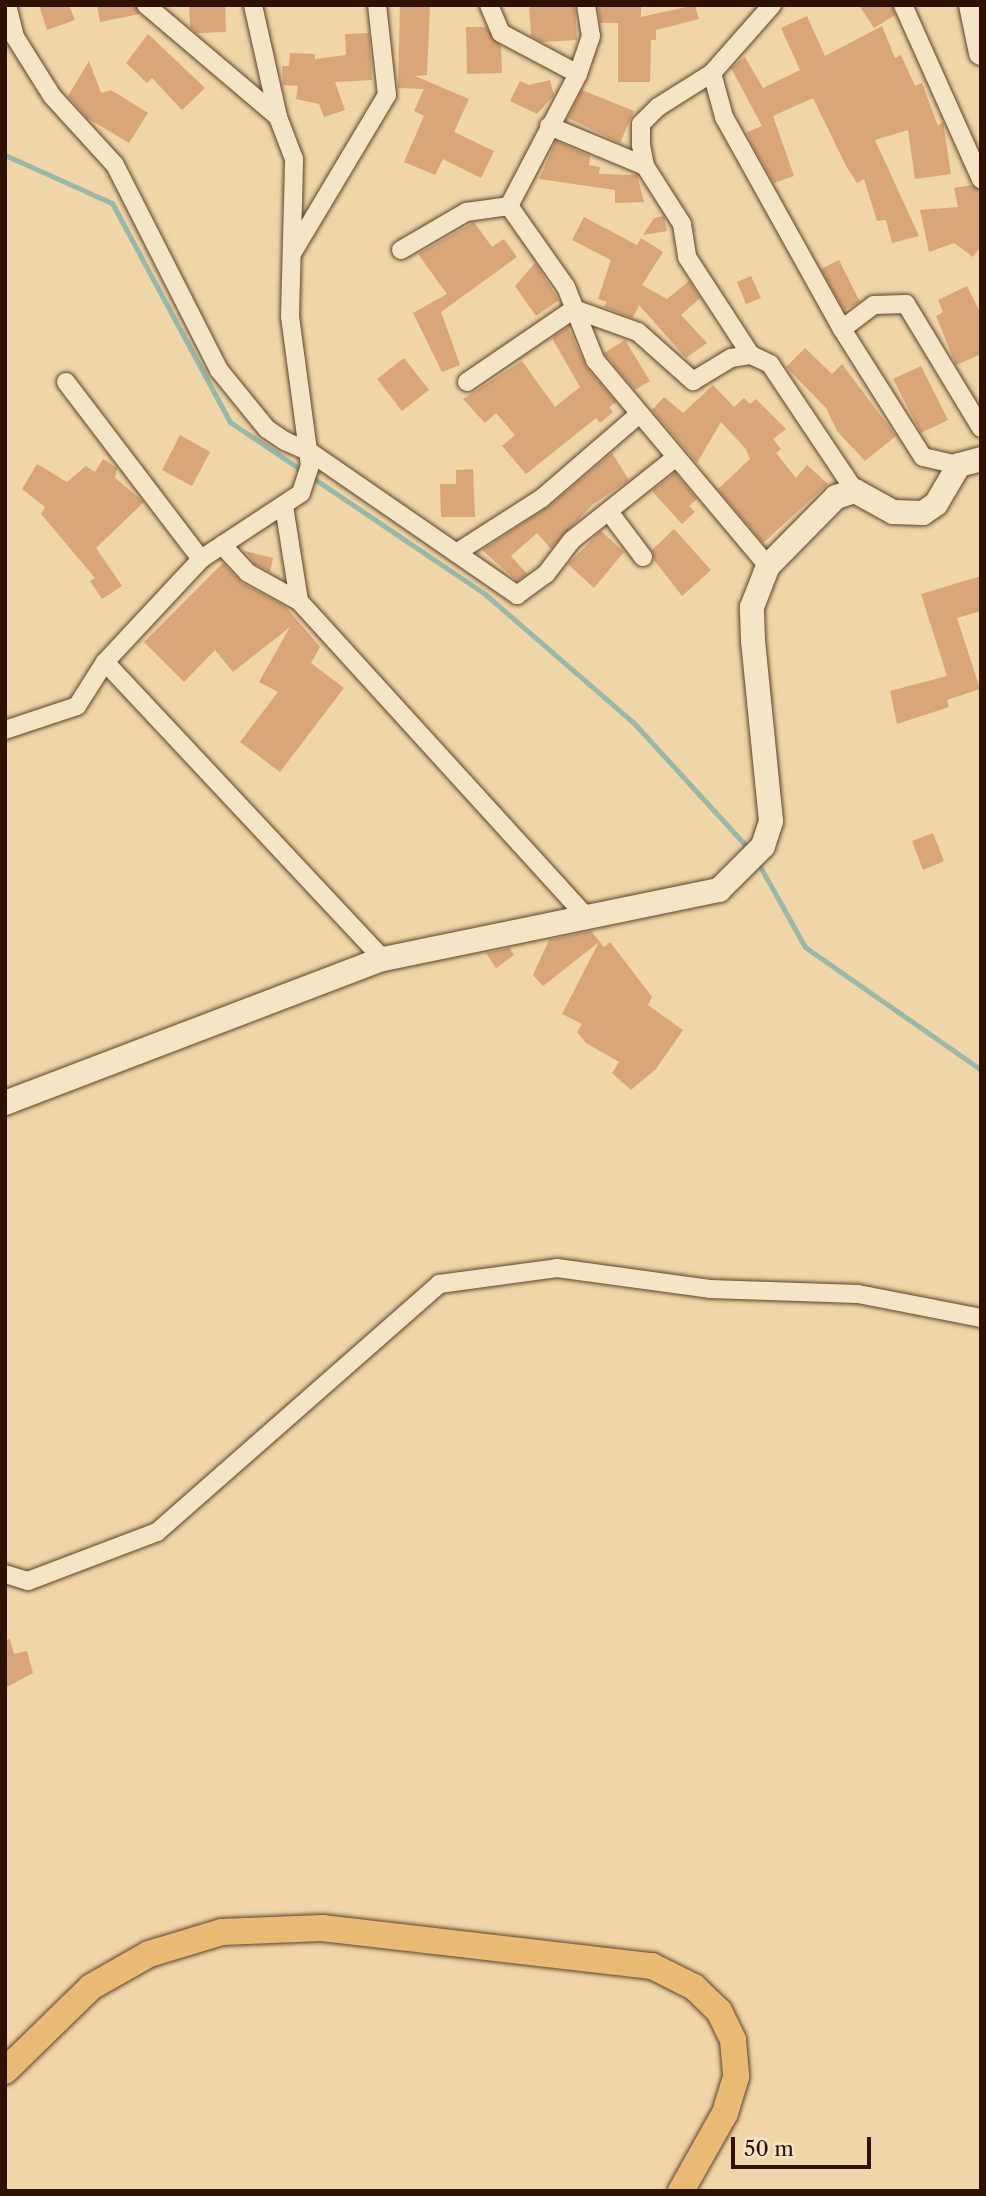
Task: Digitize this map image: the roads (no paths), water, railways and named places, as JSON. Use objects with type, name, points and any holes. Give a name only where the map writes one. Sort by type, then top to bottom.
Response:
[{"type":"main road","points":[[971,5],[981,53]]},
{"type":"main road","points":[[5,1103],[383,959],[719,890],[762,846],[771,803],[752,607],[768,566],[836,497],[855,491],[893,512],[923,513],[936,503],[970,462]]},
{"type":"main road","points":[[5,2071],[92,1987],[149,1954],[222,1932],[322,1928],[652,1966],[694,1987],[719,2011],[733,2040],[736,2077],[726,2113],[681,2191]]},
{"type":"street","points":[[7,5],[15,37],[52,96],[115,165],[219,370],[267,429],[310,459],[517,595],[546,574],[572,540],[610,513],[675,458]]},
{"type":"street","points":[[146,5],[278,117]]},
{"type":"street","points":[[5,730],[77,706],[106,662],[201,559],[301,493],[310,459],[289,316],[294,159],[278,117],[253,5]]},
{"type":"street","points":[[292,254],[387,95],[377,5]]},
{"type":"street","points":[[489,5],[501,33],[578,74]]},
{"type":"street","points":[[509,206],[578,74],[591,36],[586,5]]},
{"type":"street","points":[[772,5],[712,73],[641,124],[645,166],[682,224],[687,257],[751,355],[770,364],[855,491]]},
{"type":"street","points":[[903,5],[981,179]]},
{"type":"street","points":[[712,73],[724,117],[842,329],[923,457],[970,462]]},
{"type":"street","points":[[549,125],[645,166]]},
{"type":"street","points":[[401,250],[466,212],[509,206]]},
{"type":"street","points":[[509,206],[566,288],[594,360],[768,566]]},
{"type":"street","points":[[842,329],[874,305],[905,304],[981,428]]},
{"type":"street","points":[[575,309],[638,332],[693,381],[732,358],[751,355]]},
{"type":"street","points":[[467,382],[575,309]]},
{"type":"street","points":[[66,382],[201,559]]},
{"type":"street","points":[[456,553],[542,498],[638,415]]},
{"type":"street","points":[[284,506],[299,601]]},
{"type":"street","points":[[610,513],[643,557]]},
{"type":"street","points":[[222,545],[248,573],[299,601],[587,917]]},
{"type":"street","points":[[106,662],[383,959]]},
{"type":"street","points":[[5,1574],[28,1581],[157,1532],[439,1284],[557,1268],[710,1289],[858,1294],[981,1318]]},
{"type":"waterway","points":[[5,155],[112,203],[230,422],[485,594],[633,722],[750,850]]},
{"type":"waterway","points":[[757,861],[805,947],[981,1070]]}]
